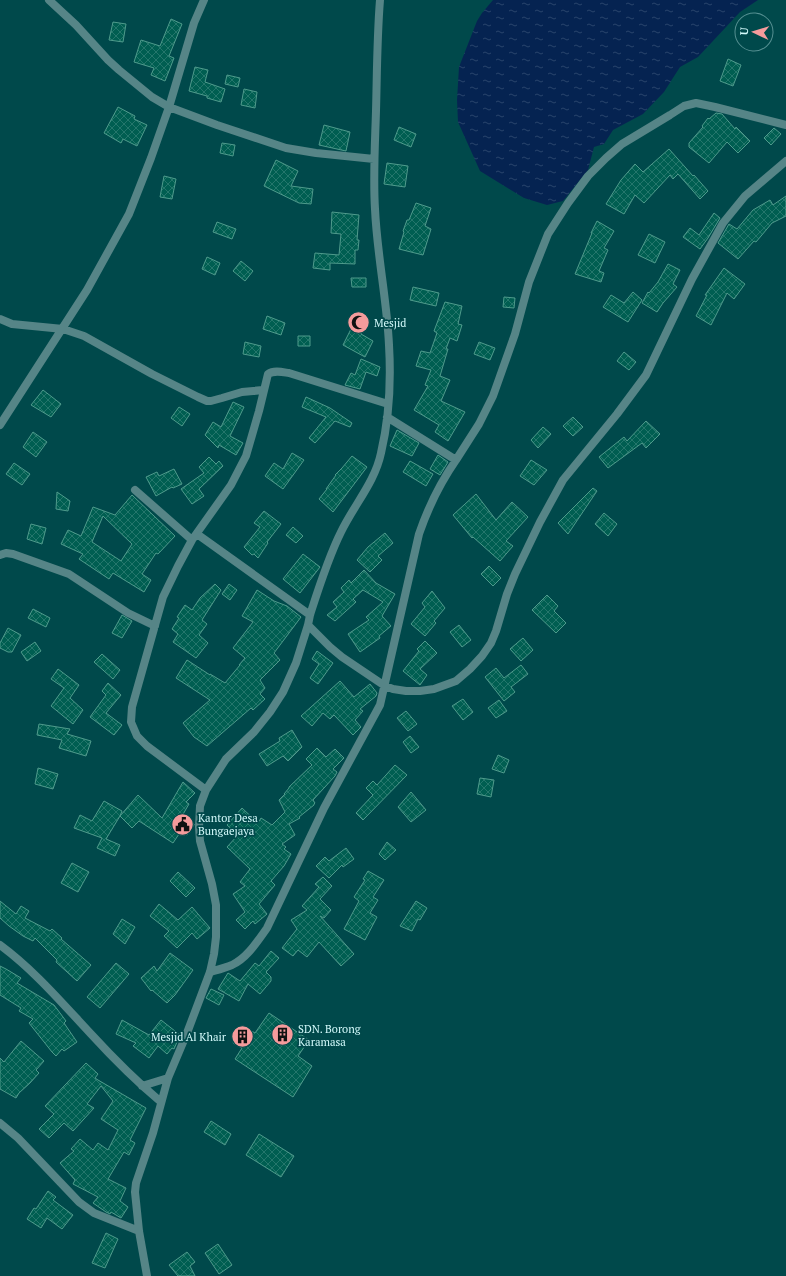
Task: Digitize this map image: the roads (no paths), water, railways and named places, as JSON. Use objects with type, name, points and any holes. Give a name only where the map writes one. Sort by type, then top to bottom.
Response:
[{"type":"street","points":[[49,0],[76,25],[119,70],[152,97],[169,107],[217,126],[286,148],[316,153],[374,159]]},
{"type":"street","points":[[0,425],[87,290],[129,214],[169,107],[194,23],[204,0]]},
{"type":"street","points":[[147,1276],[139,1231],[136,1183],[153,1133],[160,1102],[168,1078],[210,972],[215,948],[216,905],[212,884],[200,841],[200,806],[206,790],[226,759],[254,732],[270,712],[283,692],[296,664],[310,615],[330,557],[342,530],[373,478],[382,452],[388,404],[389,346],[375,209],[374,159],[380,0]]},
{"type":"street","points":[[210,972],[231,965],[242,959],[267,928],[324,808],[380,706],[419,534],[427,510],[446,476],[479,424],[493,396],[516,334],[529,282],[548,234],[568,203],[588,176],[622,144],[684,106],[696,103],[786,125]]},
{"type":"street","points":[[308,624],[342,657],[385,686],[406,691],[420,692],[434,689],[456,681],[470,670],[491,643],[515,574],[540,522],[563,480],[617,414],[646,375],[692,279],[723,224],[744,196],[786,161]]},
{"type":"street","points":[[0,319],[12,324],[72,331],[84,336],[198,398],[207,401],[242,392],[263,390]]},
{"type":"street","points":[[206,790],[147,746],[137,736],[131,722],[132,707],[163,597],[194,537],[230,485],[246,456],[268,374],[271,372],[282,372],[388,404]]},
{"type":"street","points":[[387,417],[456,460]]},
{"type":"street","points":[[135,490],[194,537],[310,615]]},
{"type":"street","points":[[0,555],[6,553],[13,554],[69,574],[128,613],[155,626]]},
{"type":"street","points":[[0,945],[39,977],[119,1064],[160,1102]]},
{"type":"street","points":[[142,1086],[168,1078]]},
{"type":"street","points":[[0,1123],[18,1138],[80,1202],[94,1213],[139,1231]]},
{"type":"water","points":[[493,0],[758,0],[740,12],[734,12],[734,18],[698,57],[680,67],[664,92],[643,114],[613,130],[604,144],[594,147],[588,170],[563,201],[547,205],[524,198],[480,171],[458,122],[457,100],[459,67],[477,21]]},
{"type":"place","name":"Mesjid","points":[[359,323]]},
{"type":"place","name":"Kantor Desa Bungaejaya","points":[[182,824]]},
{"type":"place","name":"SDN. Borong Karamasa","points":[[283,1035]]},
{"type":"place","name":"Mesjid Al Khair","points":[[242,1037]]}]
